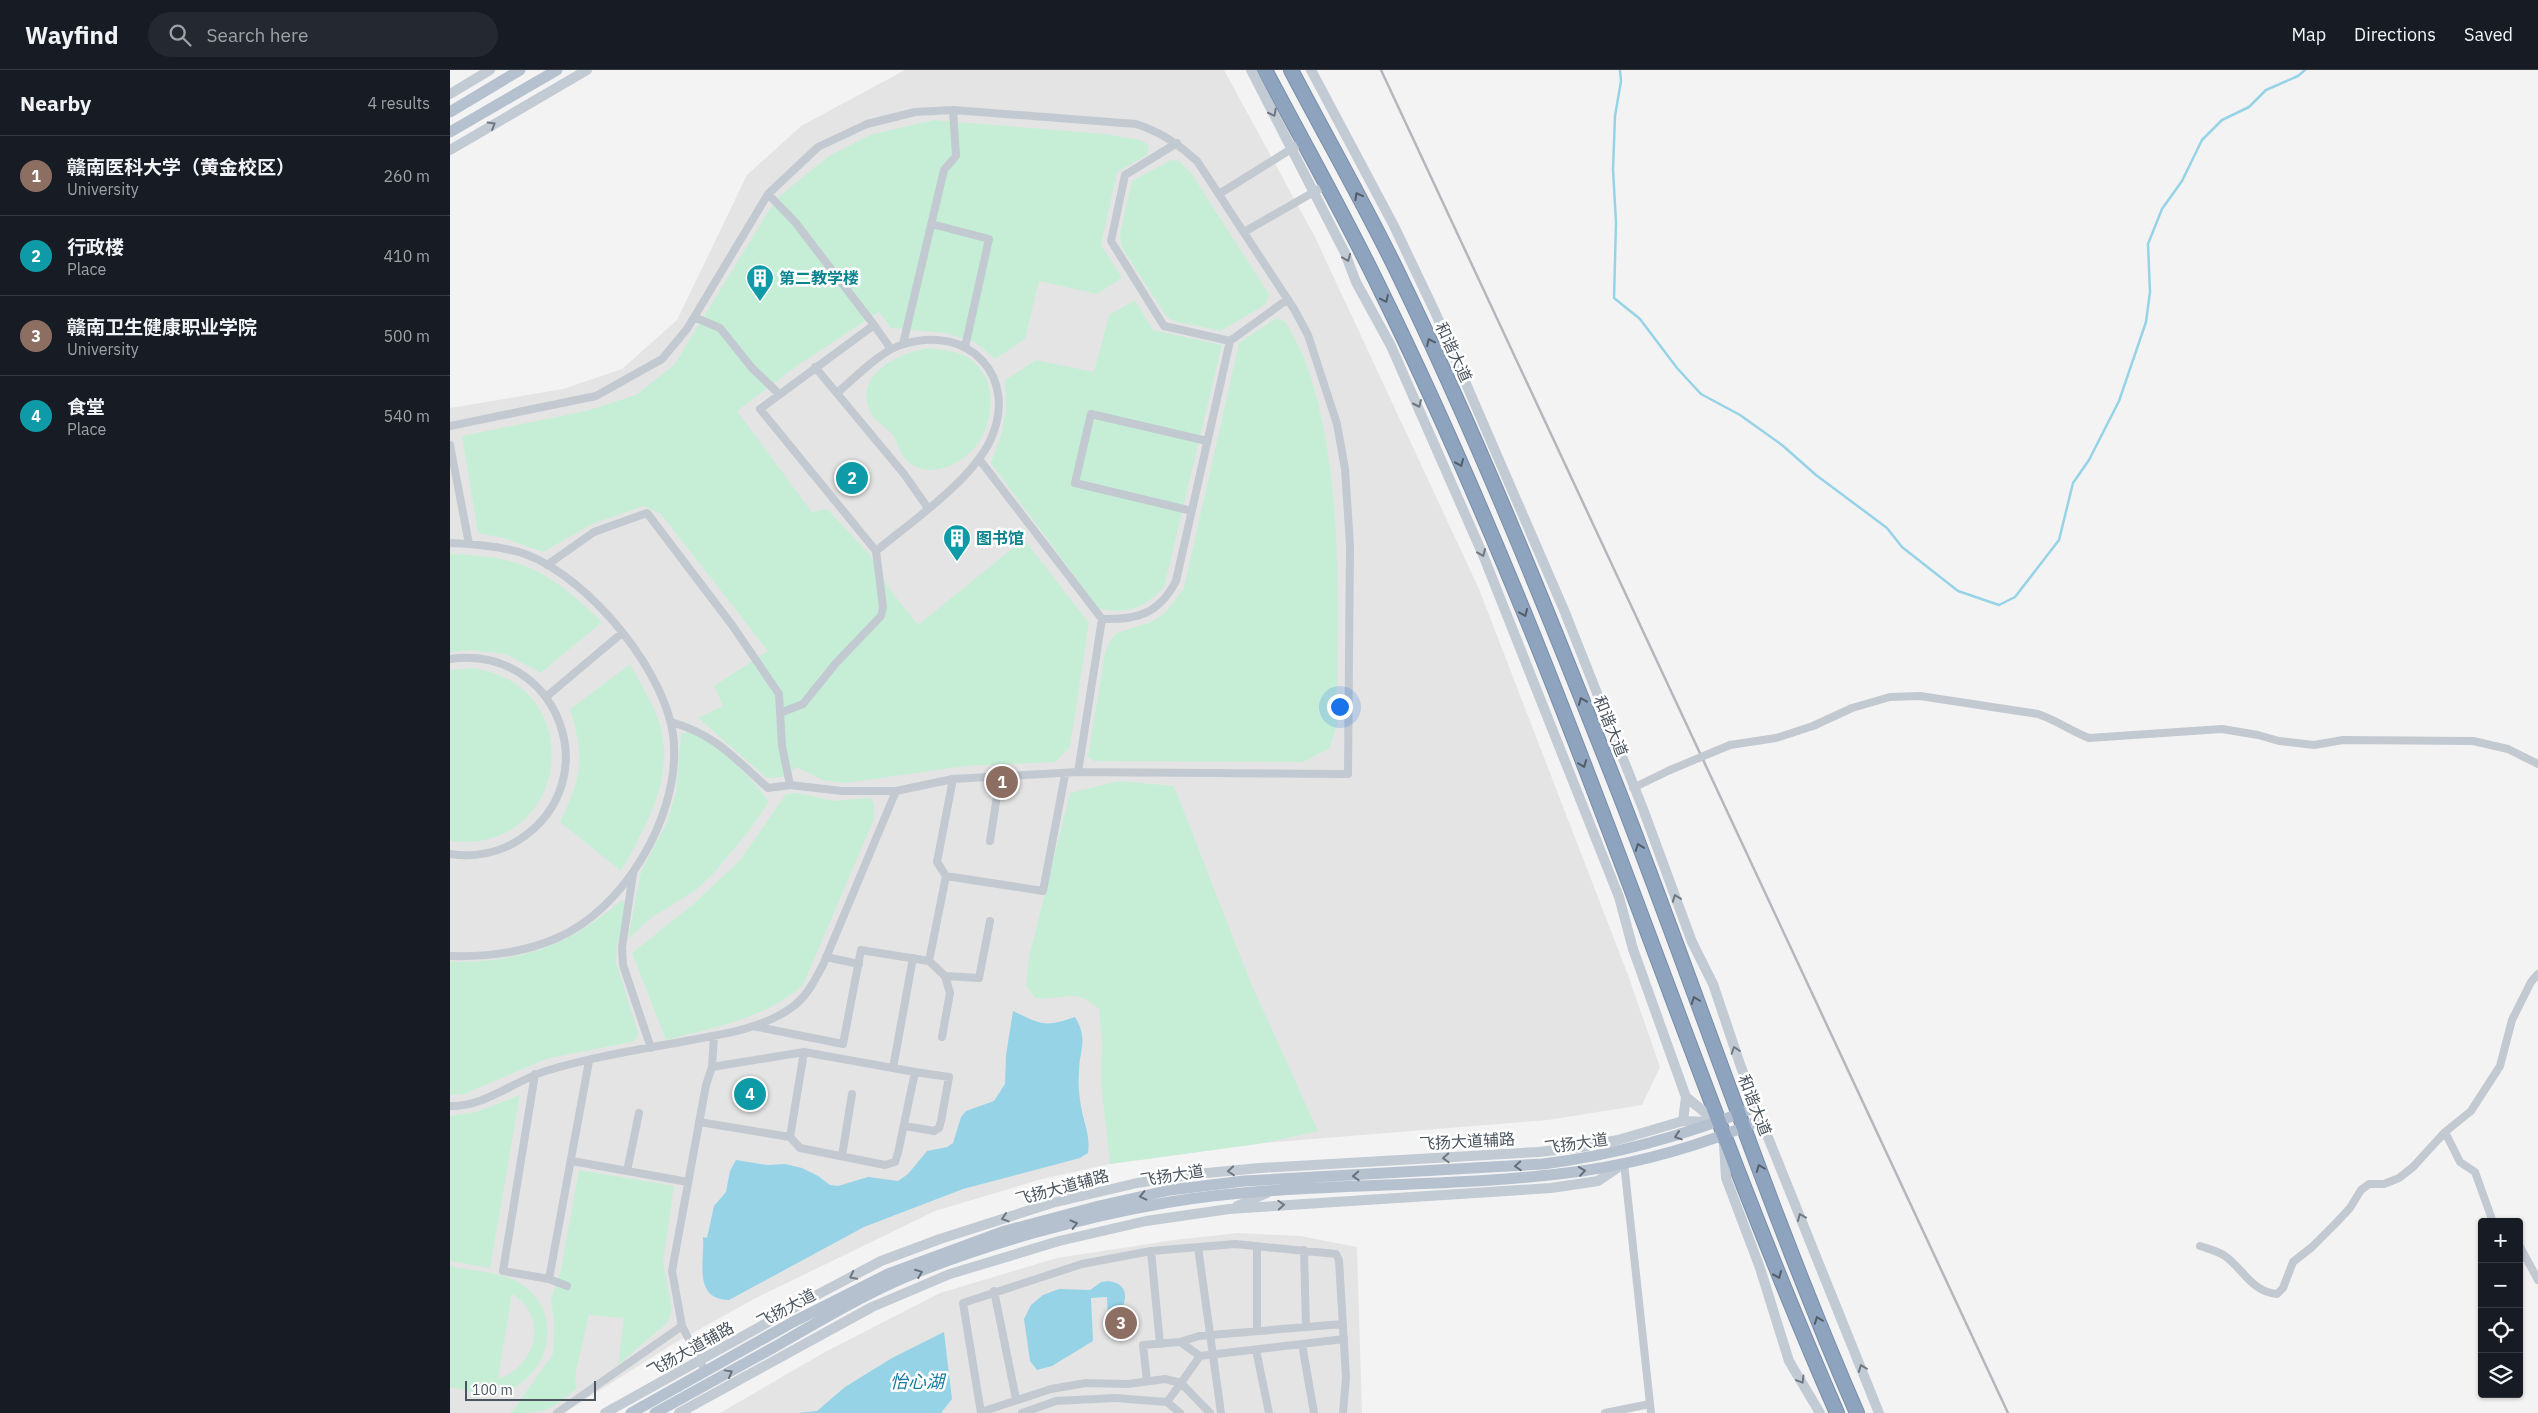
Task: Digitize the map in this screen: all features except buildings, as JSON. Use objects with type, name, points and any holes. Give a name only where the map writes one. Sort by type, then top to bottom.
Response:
[{"type":"highway","points":[[1266,70],[1298,146],[1320,189],[1381,290],[1441,418],[1529,626],[1599,804],[1756,1220],[1836,1413]]},
{"type":"highway","name":"和谐大道","points":[[1291,70],[1396,268],[1464,414],[1620,795],[1742,1120],[1857,1413]]},
{"type":"main road","points":[[450,112],[520,70]]},
{"type":"main road","points":[[450,132],[557,70]]},
{"type":"main road","name":"飞扬大道","points":[[655,1413],[836,1312],[900,1280],[1009,1240],[1124,1211],[1171,1202],[1271,1191],[1540,1176],[1624,1163],[1721,1129],[1742,1120],[1756,1107]]},
{"type":"main road","name":"飞扬大道","points":[[1742,1120],[1761,1120]]},
{"type":"main road","name":"飞扬大道","points":[[636,1410],[703,1366],[888,1274],[1005,1231],[1099,1206],[1170,1190],[1244,1181],[1542,1164],[1584,1159],[1721,1129]]},
{"type":"street","points":[[450,94],[490,70]]},
{"type":"street","points":[[568,82],[578,70]]},
{"type":"street","points":[[450,150],[587,70]]},
{"type":"street","points":[[1219,194],[1298,146],[1251,70]]},
{"type":"street","points":[[1311,70],[1394,226],[1475,401],[1564,610],[1692,942],[1713,984],[1761,1120],[1880,1413]]},
{"type":"street","points":[[903,344],[944,170],[956,156],[953,110]]},
{"type":"street","points":[[450,426],[596,396],[662,359],[694,317],[768,194],[818,148],[867,124],[915,112],[953,110],[1136,124],[1157,131],[1177,143],[1198,161],[1288,299],[1308,335],[1337,424],[1345,469],[1350,545],[1348,774],[1078,772],[1065,775],[953,779],[896,791],[842,791],[790,784],[768,788],[711,737],[690,727],[671,722]]},
{"type":"street","points":[[1177,143],[1125,175],[1110,241],[1164,326],[1230,341]]},
{"type":"street","points":[[1244,232],[1320,189],[1356,282],[1391,346],[1483,555],[1619,896],[1633,949],[1686,1097],[1683,1121]]},
{"type":"street","points":[[768,194],[795,222],[891,349]]},
{"type":"street","points":[[932,224],[989,239],[965,347]]},
{"type":"street","points":[[1102,619],[1130,618],[1145,613],[1162,602],[1176,581],[1230,341],[1288,299]]},
{"type":"street","points":[[694,317],[720,328],[752,368],[780,394]]},
{"type":"street","points":[[780,713],[803,704],[836,663],[882,616],[881,576],[876,551],[760,409],[874,325]]},
{"type":"street","points":[[836,393],[891,349],[903,344],[924,340],[965,347],[979,356],[987,365],[998,387],[998,409],[995,425],[990,440],[979,460],[952,488],[876,551]]},
{"type":"street","points":[[815,367],[904,474],[928,508]]},
{"type":"street","points":[[1192,511],[1075,483],[1091,414],[1208,441]]},
{"type":"street","points":[[450,445],[469,544]]},
{"type":"street","points":[[979,460],[1102,619],[1078,772]]},
{"type":"street","points":[[547,565],[594,532],[647,513],[761,665],[778,694],[782,746],[790,784]]},
{"type":"street","points":[[450,543],[469,544],[524,554],[547,565],[581,588],[611,618],[654,681],[671,722],[674,755],[671,780],[662,820],[634,874],[606,904],[558,938],[532,947],[495,955],[450,956]]},
{"type":"street","points":[[546,696],[622,633]]},
{"type":"street","points":[[450,659],[466,657],[490,660],[513,668],[533,682],[546,696],[560,721],[566,745],[566,770],[559,793],[548,815],[531,832],[510,846],[486,854],[460,856],[450,854]]},
{"type":"street","points":[[1633,788],[1730,745],[1776,738],[1813,726],[1852,708],[1880,700],[1920,696],[2038,714],[2055,720],[2070,731],[2089,738],[2222,729],[2258,735],[2279,741],[2314,745],[2343,740],[2473,741],[2508,748],[2538,764]]},
{"type":"street","points":[[946,876],[1043,891],[1065,775]]},
{"type":"street","points":[[990,842],[1000,776]]},
{"type":"street","points":[[929,961],[946,876],[937,862],[953,779]]},
{"type":"street","points":[[450,1106],[481,1101],[535,1074],[753,1026],[792,1008],[810,988],[826,957],[896,791]]},
{"type":"street","points":[[634,874],[622,947],[623,966],[651,1048]]},
{"type":"street","points":[[945,976],[979,978],[990,921]]},
{"type":"street","points":[[753,1026],[843,1044],[860,950],[929,961],[945,976],[950,993],[942,1037]]},
{"type":"street","points":[[826,957],[858,964]]},
{"type":"street","points":[[893,1068],[913,958]]},
{"type":"street","points":[[2200,1246],[2226,1256],[2256,1288],[2267,1293],[2277,1294],[2283,1288],[2293,1262],[2312,1247],[2336,1223],[2350,1208],[2361,1190],[2368,1184],[2384,1184],[2400,1178],[2413,1167],[2445,1132],[2471,1111],[2490,1086],[2500,1066],[2512,1020],[2531,982],[2538,974]]},
{"type":"street","points":[[711,1382],[682,1326],[672,1271],[699,1122],[712,1067],[714,1036]]},
{"type":"street","points":[[790,1137],[804,1052]]},
{"type":"street","points":[[712,1067],[804,1052],[949,1077],[939,1128],[934,1131],[905,1126]]},
{"type":"street","points":[[549,1278],[589,1061]]},
{"type":"street","points":[[699,1122],[790,1137],[800,1148],[885,1165],[895,1162],[905,1126],[915,1072]]},
{"type":"street","points":[[535,1074],[503,1271],[549,1278],[567,1286]]},
{"type":"street","points":[[842,1156],[852,1094]]},
{"type":"street","points":[[1686,1097],[1721,1129],[1726,1178],[1760,1268],[1790,1361],[1820,1413]]},
{"type":"street","points":[[627,1171],[639,1113]]},
{"type":"street","name":"飞扬大道辅路","points":[[605,1413],[703,1366],[815,1296],[881,1262],[940,1240],[1052,1203],[1137,1183],[1196,1174],[1260,1168],[1573,1148],[1650,1132],[1683,1121],[1721,1129]]},
{"type":"street","points":[[2445,1132],[2460,1162],[2475,1172],[2492,1218]]},
{"type":"street","points":[[572,1161],[688,1182]]},
{"type":"street","points":[[680,1413],[872,1307],[950,1274],[1010,1254],[1165,1218],[1229,1209],[1551,1188],[1598,1180],[1624,1163],[1651,1413]]},
{"type":"street","points":[[1260,1168],[1302,1178]]},
{"type":"street","points":[[1170,1190],[1196,1174]]},
{"type":"street","points":[[1229,1209],[1271,1191]]},
{"type":"street","points":[[1052,1203],[1099,1206]]},
{"type":"street","points":[[1124,1211],[1165,1218]]},
{"type":"street","points":[[1210,1413],[1180,1383],[1165,1379],[1128,1384],[1086,1382],[1016,1399],[981,1412],[963,1303],[994,1291],[1082,1264],[1151,1252],[1235,1244],[1336,1254],[1339,1260],[1346,1378],[1343,1413]]},
{"type":"street","points":[[1256,1331],[1257,1246]]},
{"type":"street","points":[[1198,1247],[1221,1413]]},
{"type":"street","points":[[1304,1250],[1306,1327]]},
{"type":"street","points":[[1151,1252],[1160,1344]]},
{"type":"street","points":[[2523,1252],[2538,1280]]},
{"type":"street","points":[[872,1307],[900,1280]]},
{"type":"street","points":[[994,1291],[1016,1399]]},
{"type":"street","points":[[793,1322],[815,1296]]},
{"type":"street","points":[[1147,1380],[1143,1345],[1180,1342],[1210,1335],[1343,1324]]},
{"type":"street","points":[[557,1413],[682,1326]]},
{"type":"street","points":[[777,1346],[817,1336]]},
{"type":"street","points":[[1180,1342],[1200,1356],[1344,1339]]},
{"type":"street","points":[[1302,1344],[1314,1413]]},
{"type":"street","points":[[1256,1350],[1269,1413]]},
{"type":"street","points":[[1167,1402],[1200,1356]]},
{"type":"street","points":[[1022,1413],[1056,1401],[1115,1398],[1167,1402],[1180,1413]]},
{"type":"street","points":[[1605,1413],[1650,1404]]},
{"type":"street","points":[[616,1413],[636,1410]]},
{"type":"shaded area","points":[[905,70],[1224,70],[1315,237],[1479,589],[1628,975],[1660,1067],[1642,1105],[1548,1120],[1264,1143],[1110,1164],[1042,1179],[935,1211],[754,1299],[673,1344],[564,1413],[450,1413],[450,408],[563,389],[622,369],[677,320],[747,175],[801,126]]},
{"type":"shaded area","points":[[1238,1233],[1300,1236],[1357,1247],[1362,1413],[720,1413],[825,1352],[940,1293],[1057,1258],[1174,1240]]},
{"type":"green space","points":[[934,120],[1105,134],[1140,140],[1149,145],[1147,155],[1117,172],[1101,245],[1122,278],[1097,294],[1039,281],[1025,339],[995,359],[975,342],[945,333],[891,328],[879,312],[801,363],[737,411],[812,512],[827,509],[870,555],[888,587],[918,625],[1024,539],[1089,623],[1070,747],[1055,762],[965,766],[845,783],[822,780],[797,767],[781,777],[767,778],[698,718],[723,706],[714,686],[768,651],[661,514],[644,506],[594,523],[543,552],[504,538],[478,533],[462,436],[586,411],[636,395],[674,365],[776,199],[829,156],[870,135]]},
{"type":"green space","points":[[1171,160],[1179,161],[1191,173],[1269,294],[1266,304],[1221,331],[1173,321],[1166,316],[1121,246],[1120,233],[1132,181]]},
{"type":"green space","points":[[1135,300],[1153,330],[1222,345],[1164,587],[1142,605],[1119,611],[1099,609],[991,463],[1001,435],[1006,410],[1005,380],[1036,360],[1094,372],[1109,315]]},
{"type":"green space","points":[[1276,318],[1286,322],[1305,360],[1318,404],[1333,494],[1338,586],[1337,724],[1330,748],[1303,762],[1093,761],[1088,756],[1105,653],[1110,641],[1117,633],[1151,622],[1165,613],[1184,588],[1239,343]]},
{"type":"green space","points":[[928,348],[956,352],[975,363],[983,372],[988,382],[990,394],[989,418],[974,449],[956,463],[934,470],[923,469],[913,465],[904,457],[892,434],[871,413],[867,400],[867,388],[881,368],[904,355]]},
{"type":"green space","points":[[450,554],[498,558],[534,570],[551,579],[567,591],[602,622],[541,673],[506,654],[470,650],[450,652]]},
{"type":"green space","points":[[630,664],[657,716],[664,752],[663,770],[654,806],[639,839],[621,871],[560,822],[573,792],[579,767],[578,741],[570,709]]},
{"type":"green space","points":[[472,668],[510,681],[536,704],[549,734],[551,766],[541,797],[521,823],[490,839],[450,841],[450,670]]},
{"type":"green space","points":[[692,731],[713,745],[734,763],[754,783],[769,802],[751,828],[713,874],[696,890],[651,918],[628,939],[641,872],[667,822],[676,792],[681,734]]},
{"type":"green space","points":[[1119,781],[1174,786],[1250,981],[1318,1131],[1264,1143],[1110,1164],[1101,1083],[1102,1040],[1099,1009],[1090,1002],[1075,996],[1035,998],[1026,985],[1029,957],[1070,793]]},
{"type":"green space","points":[[799,793],[832,801],[870,798],[874,803],[874,819],[803,985],[773,1006],[756,1014],[720,1026],[666,1040],[632,953],[697,901],[741,859],[786,794]]},
{"type":"green space","points":[[622,900],[628,907],[617,944],[616,962],[638,1032],[637,1038],[632,1042],[549,1058],[464,1094],[450,1095],[450,962],[500,959],[542,949],[582,930]]},
{"type":"green space","points":[[520,1095],[490,1268],[450,1261],[450,1116],[476,1112]]},
{"type":"green space","points":[[579,1170],[674,1186],[663,1262],[672,1309],[668,1322],[618,1365],[624,1318],[589,1315],[575,1376],[577,1388],[560,1402],[547,1409],[511,1413],[553,1354],[554,1323],[551,1298],[560,1274]]},
{"type":"green space","points":[[450,1266],[505,1276],[521,1284],[535,1296],[544,1311],[547,1327],[546,1343],[541,1359],[532,1373],[519,1384],[503,1392],[491,1394],[450,1387]],"holes":[[[512,1294],[524,1303],[531,1315],[534,1327],[534,1340],[522,1363],[511,1373],[498,1379]]]},
{"type":"water","points":[[1013,1011],[1043,1023],[1056,1023],[1075,1017],[1082,1032],[1079,1087],[1089,1146],[1088,1153],[1080,1158],[963,1189],[864,1227],[729,1300],[717,1298],[710,1293],[705,1286],[703,1277],[703,1237],[707,1238],[714,1206],[726,1192],[730,1171],[736,1160],[768,1165],[785,1164],[802,1168],[830,1185],[838,1186],[868,1177],[898,1181],[908,1174],[927,1151],[947,1147],[953,1143],[961,1117],[966,1111],[994,1101],[1005,1084],[1006,1055]]},
{"type":"water","points":[[1109,1281],[1123,1288],[1125,1300],[1121,1311],[1108,1319],[1107,1297],[1091,1298],[1093,1341],[1052,1366],[1037,1370],[1030,1361],[1024,1319],[1031,1305],[1043,1295],[1059,1289],[1090,1290],[1101,1282]]},
{"type":"water","name":"怡心湖","points":[[944,1332],[952,1399],[941,1413],[798,1413],[817,1411],[845,1387],[892,1358]]},
{"type":"waterway","points":[[1620,70],[1621,81],[1615,116],[1613,169],[1616,223],[1614,298],[1640,319],[1677,368],[1701,394],[1740,415],[1782,445],[1816,475],[1887,528],[1902,547],[1958,591],[1999,605],[2015,597],[2059,540],[2073,483],[2089,460],[2119,401],[2146,322],[2150,292],[2148,244],[2162,209],[2182,181],[2202,140],[2222,120],[2249,107],[2266,90],[2298,76],[2305,70]]},
{"type":"railway","points":[[1381,70],[2008,1413]]},
{"type":"place","name":"第二教学楼","points":[[760,302]]},
{"type":"place","name":"行政楼","points":[[852,478]]},
{"type":"place","name":"图书馆","points":[[957,562]]},
{"type":"place","name":"赣南医科大学（黄金校区）","points":[[1002,782]]},
{"type":"place","name":"食堂","points":[[750,1094]]},
{"type":"place","name":"赣南卫生健康职业学院","points":[[1121,1323]]}]
